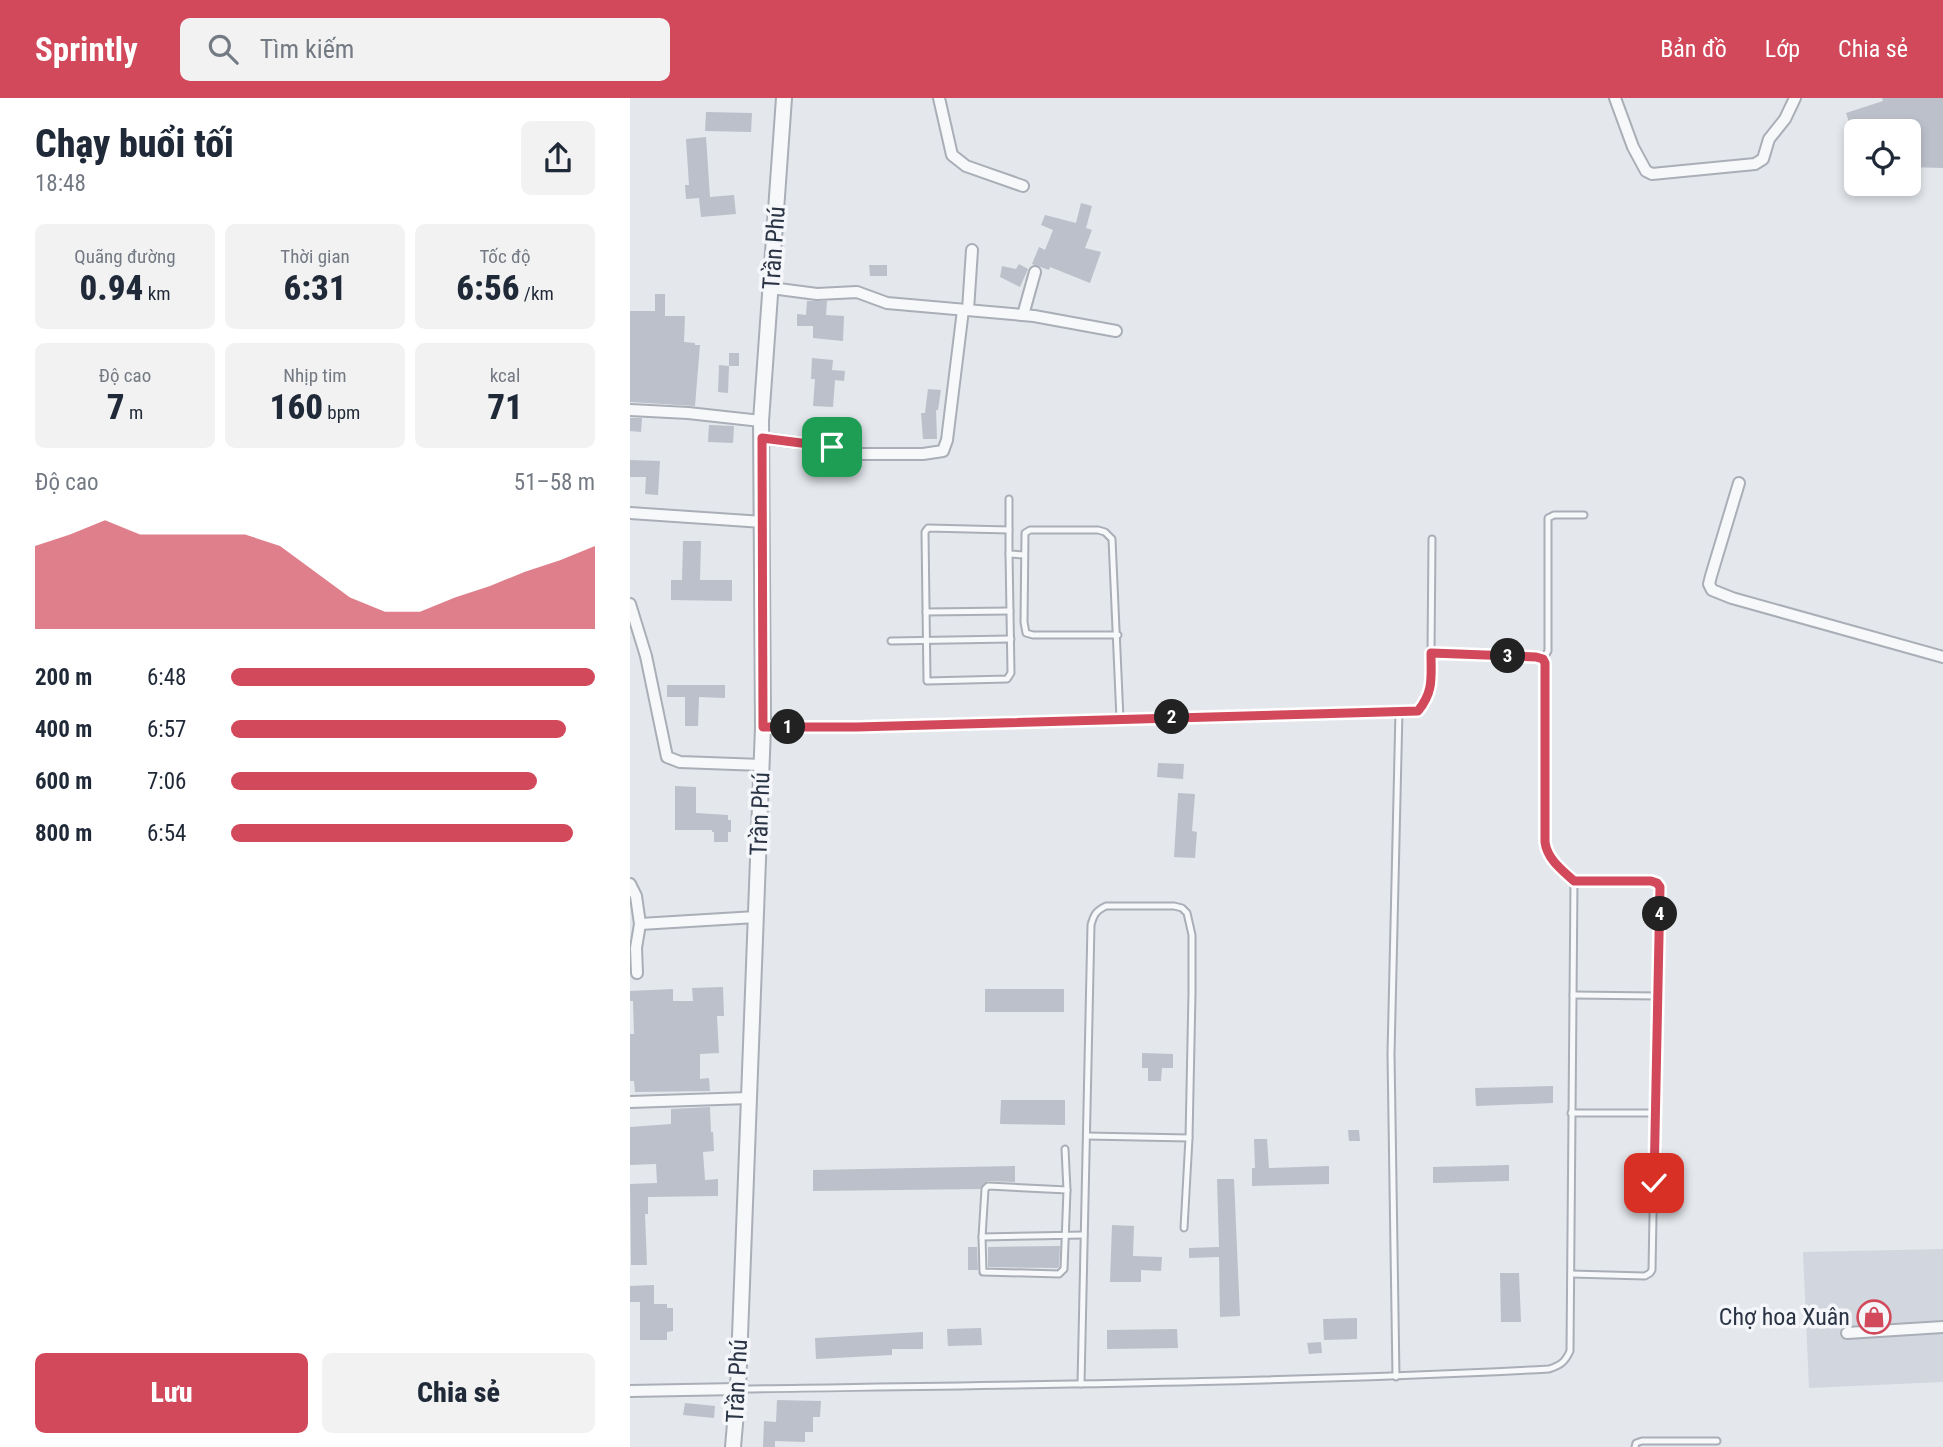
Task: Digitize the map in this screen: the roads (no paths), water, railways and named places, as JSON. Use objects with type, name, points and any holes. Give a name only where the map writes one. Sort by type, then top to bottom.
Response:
[{"type":"street","name":"Trần Phú","points":[[733,1447],[738,1389],[762,765],[761,421],[784,98]]},
{"type":"street","points":[[939,98],[952,155],[966,166],[1023,186]]},
{"type":"street","points":[[1615,98],[1633,147],[1646,171],[1653,174],[1755,164],[1765,155],[1769,139],[1785,119],[1795,98]]},
{"type":"street","points":[[762,438],[832,447],[858,454],[923,454],[943,451],[947,440],[972,250]]},
{"type":"street","points":[[1023,315],[1035,272]]},
{"type":"street","points":[[771,288],[817,294],[857,292],[887,303],[1023,315],[1116,331]]},
{"type":"street","points":[[630,411],[688,413],[761,421]]},
{"type":"street","points":[[1740,483],[1711,576],[1709,584],[1712,590],[1745,602],[1943,657]]},
{"type":"street","points":[[630,513],[763,522]]},
{"type":"street","points":[[630,604],[646,656],[667,757],[680,762],[762,765]]},
{"type":"street","points":[[630,884],[636,897],[640,924],[636,948],[637,972]]},
{"type":"street","points":[[640,924],[756,917]]},
{"type":"street","points":[[630,1102],[749,1098]]},
{"type":"street","points":[[1847,1333],[1943,1327]]},
{"type":"street","points":[[630,1391],[738,1389]]},
{"type":"lane","points":[[1009,499],[1011,673],[1007,679],[927,681],[925,532],[928,528],[1009,530]]},
{"type":"lane","points":[[1543,659],[1548,651],[1548,518],[1554,515],[1584,515]]},
{"type":"lane","points":[[1118,635],[1026,633],[1025,533],[1030,530],[1098,530],[1110,535],[1118,635],[1120,719]]},
{"type":"lane","points":[[763,727],[857,727],[1418,711],[1428,698],[1431,680],[1432,539]]},
{"type":"lane","points":[[1009,554],[1024,555]]},
{"type":"lane","points":[[1010,591],[1024,591]]},
{"type":"lane","points":[[926,612],[1010,611]]},
{"type":"lane","points":[[1010,627],[1025,627]]},
{"type":"lane","points":[[891,641],[1011,639]]},
{"type":"lane","points":[[1431,653],[1543,659]]},
{"type":"lane","points":[[1543,659],[1546,849],[1554,862],[1574,881],[1651,881],[1660,887],[1652,1270],[1645,1276],[1571,1274]]},
{"type":"lane","points":[[1396,1377],[1391,1054],[1399,711]]},
{"type":"lane","points":[[738,1389],[1246,1382],[1396,1377],[1549,1369],[1560,1366],[1570,1351],[1574,881]]},
{"type":"lane","points":[[1081,1384],[1091,925],[1094,915],[1106,906],[1174,906],[1182,908],[1189,920],[1192,935],[1192,993],[1184,1228]]},
{"type":"lane","points":[[1573,995],[1658,996]]},
{"type":"lane","points":[[1571,1113],[1655,1113]]},
{"type":"lane","points":[[1087,1136],[1189,1138]]},
{"type":"lane","points":[[1065,1149],[1067,1190],[1064,1269],[1059,1274],[983,1272],[982,1237],[985,1189],[988,1186],[1067,1190]]},
{"type":"lane","points":[[982,1237],[1083,1235]]},
{"type":"lane","points":[[1635,1447],[1636,1443],[1642,1441],[1717,1441]]},
{"type":"place","name":"Chợ hoa Xuân","points":[[1874,1317]]}]
